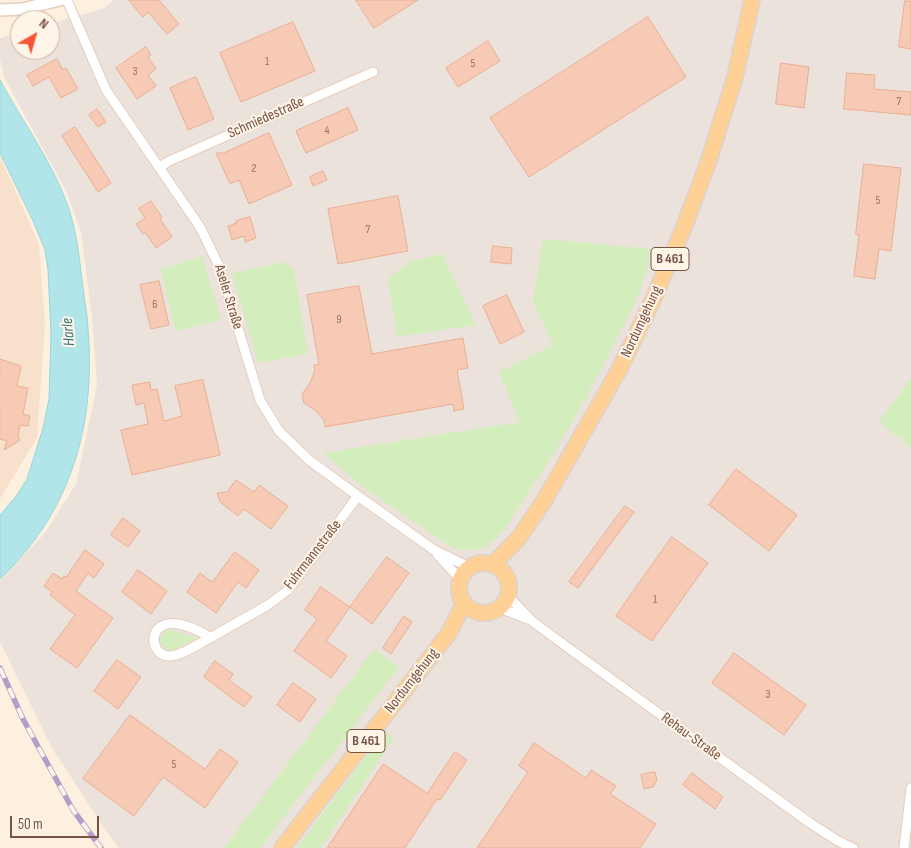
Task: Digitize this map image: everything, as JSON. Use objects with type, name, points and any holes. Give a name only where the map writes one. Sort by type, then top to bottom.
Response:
[{"type":"main road","name":"Nordumgehung","points":[[492,564],[518,539],[544,500],[619,370],[680,236],[708,162],[735,77],[752,0]]},
{"type":"main road","name":"Nordumgehung","points":[[449,633],[478,613],[486,614],[504,602],[509,588],[505,573],[518,539]]},
{"type":"main road","points":[[478,613],[470,609],[460,596],[458,588],[464,573],[476,563],[492,564],[505,573]]},
{"type":"main road","name":"Nordumgehung","points":[[282,848],[449,633],[464,603]]},
{"type":"street","points":[[0,10],[30,7],[60,0]]},
{"type":"street","name":"Aseler Straße","points":[[67,0],[98,76],[106,90],[200,227],[216,259],[260,400],[279,431],[298,451],[464,573]]},
{"type":"street","name":"Schmiedestraße","points":[[160,167],[169,161],[373,72]]},
{"type":"street","name":"Fuhrmannstraße","points":[[210,638],[204,633],[188,627],[169,623],[161,626],[155,634],[154,641],[156,648],[161,654],[169,656],[178,654],[210,638],[268,605],[288,590],[358,496]]},
{"type":"street","name":"Aseler Straße","points":[[434,550],[464,573]]},
{"type":"street","name":"Rehau-Straße","points":[[504,602],[532,621]]},
{"type":"street","name":"Rehau-Straße","points":[[504,602],[802,817],[838,841],[853,848]]},
{"type":"street","points":[[904,848],[911,788]]},
{"type":"shaded area","points":[[114,0],[911,0],[911,848],[119,848],[51,746],[0,642],[0,581],[45,533],[76,484],[97,385],[92,318],[81,232],[66,191],[4,77],[0,58],[0,38],[10,35],[10,60],[60,60],[60,21],[105,8]]},
{"type":"shaded area","points":[[0,156],[39,244],[45,325],[37,438],[0,499]]},
{"type":"green space","points":[[543,239],[650,249],[646,273],[632,308],[585,399],[509,524],[495,540],[485,547],[469,550],[452,548],[362,486],[323,453],[520,422],[499,372],[553,345],[533,302]]},
{"type":"green space","points":[[442,254],[476,325],[397,337],[388,279],[408,262]]},
{"type":"green space","points":[[202,256],[221,320],[175,331],[161,269]]},
{"type":"green space","points":[[286,262],[294,271],[308,354],[258,363],[232,273]]},
{"type":"green space","points":[[911,378],[911,448],[879,422]]},
{"type":"green space","points":[[170,630],[197,638],[171,651],[164,648],[159,640],[165,631]]},
{"type":"green space","points":[[374,649],[399,667],[260,848],[224,848]]},
{"type":"green space","points":[[384,731],[394,738],[321,848],[297,848]]},
{"type":"water","name":"Harle","points":[[0,80],[54,173],[68,206],[80,261],[88,320],[89,365],[88,399],[74,465],[61,496],[45,525],[24,553],[0,579],[0,515],[17,495],[27,479],[43,428],[49,399],[51,333],[48,270],[45,250],[0,153]]},
{"type":"building","points":[[129,0],[159,0],[179,24],[167,34],[148,12],[143,17]]},
{"type":"building","points":[[356,0],[418,0],[374,28]]},
{"type":"building","points":[[905,1],[911,1],[911,49],[899,47]]},
{"type":"building","points":[[648,17],[686,77],[529,177],[490,118]]},
{"type":"building","points":[[293,22],[315,71],[241,102],[220,53]]},
{"type":"building","points":[[488,41],[500,61],[458,87],[446,68]]},
{"type":"building","points":[[146,47],[151,55],[148,57],[156,69],[148,75],[156,86],[137,99],[116,68]]},
{"type":"building","points":[[58,60],[63,70],[66,68],[78,89],[61,98],[49,77],[33,86],[27,75]]},
{"type":"building","points":[[781,63],[809,67],[804,108],[776,104]]},
{"type":"building","points":[[847,73],[875,75],[874,89],[911,92],[911,115],[844,109]]},
{"type":"building","points":[[196,77],[214,119],[188,130],[170,88]]},
{"type":"building","points":[[348,108],[358,130],[306,153],[296,131]]},
{"type":"building","points":[[97,109],[106,122],[98,127],[89,115]]},
{"type":"building","points":[[75,127],[111,183],[98,192],[62,136]]},
{"type":"building","points":[[269,133],[292,185],[249,204],[239,180],[230,184],[216,153],[223,153]]},
{"type":"building","points":[[864,164],[901,168],[891,251],[879,249],[875,279],[854,276],[859,235],[856,234]]},
{"type":"building","points":[[323,171],[327,180],[313,186],[310,177]]},
{"type":"building","points":[[398,196],[408,251],[338,264],[328,209]]},
{"type":"building","points":[[151,201],[172,237],[156,248],[145,232],[143,234],[136,224],[145,218],[139,209]]},
{"type":"building","points":[[250,217],[256,238],[245,242],[244,236],[232,240],[228,226],[237,223],[236,221]]},
{"type":"building","points":[[493,246],[512,248],[511,264],[491,262]]},
{"type":"building","points":[[159,281],[169,325],[151,329],[140,285]]},
{"type":"building","points":[[359,286],[372,354],[463,338],[468,368],[457,370],[464,409],[454,411],[453,404],[325,427],[324,420],[315,410],[304,403],[302,394],[310,383],[315,370],[314,365],[319,364],[307,295]]},
{"type":"building","points":[[507,295],[524,332],[500,344],[483,306]]},
{"type":"building","points":[[0,359],[21,366],[17,386],[28,388],[23,414],[30,416],[28,426],[20,425],[18,437],[20,440],[4,450],[7,441],[0,439]]},
{"type":"building","points":[[203,380],[220,455],[132,475],[121,430],[148,424],[144,403],[136,405],[132,385],[150,382],[151,390],[157,389],[164,421],[182,416],[175,386]]},
{"type":"building","points":[[736,469],[797,515],[769,551],[709,505]]},
{"type":"building","points":[[236,480],[254,492],[259,485],[288,506],[271,529],[244,509],[238,516],[220,502],[217,493],[227,492]]},
{"type":"building","points":[[625,506],[634,512],[578,588],[569,582]]},
{"type":"building","points":[[123,518],[140,531],[128,547],[111,535]]},
{"type":"building","points":[[672,537],[708,563],[652,641],[616,616]]},
{"type":"building","points":[[85,550],[104,564],[94,578],[88,573],[76,591],[113,618],[77,668],[50,649],[75,615],[50,595],[52,592],[44,586],[53,573],[62,579],[64,576],[66,577]]},
{"type":"building","points":[[235,552],[259,570],[246,588],[238,582],[216,613],[187,592],[200,573],[212,582]]},
{"type":"building","points":[[387,557],[409,573],[372,624],[350,607]]},
{"type":"building","points":[[138,570],[167,591],[151,614],[122,592]]},
{"type":"building","points":[[321,587],[350,607],[326,641],[347,656],[331,678],[294,651],[317,619],[305,610]]},
{"type":"building","points":[[404,616],[412,622],[391,654],[383,648]]},
{"type":"building","points":[[734,653],[806,705],[784,735],[712,683]]},
{"type":"building","points":[[117,660],[141,677],[118,709],[94,691]]},
{"type":"building","points":[[215,661],[233,674],[229,680],[252,697],[244,707],[204,677]]},
{"type":"building","points":[[293,683],[316,699],[300,722],[277,705]]},
{"type":"building","points":[[130,715],[205,769],[220,749],[238,762],[205,808],[163,777],[134,816],[83,779]]},
{"type":"building","points":[[534,743],[586,778],[591,770],[616,786],[610,794],[656,824],[640,848],[477,848],[528,772],[519,766]]},
{"type":"building","points":[[455,752],[467,760],[440,800],[437,799],[405,848],[327,848],[383,764],[427,793]]},
{"type":"building","points":[[655,772],[657,780],[653,787],[644,789],[641,775]]},
{"type":"building","points":[[692,773],[723,797],[715,809],[683,785]]},
{"type":"railway","points":[[0,668],[23,719],[73,810],[101,848]]}]
